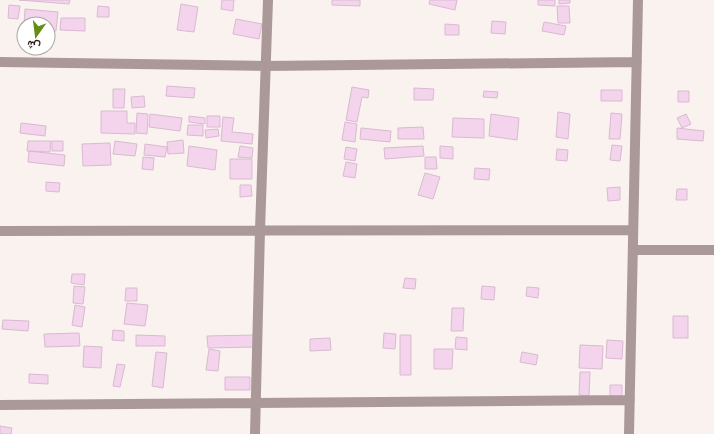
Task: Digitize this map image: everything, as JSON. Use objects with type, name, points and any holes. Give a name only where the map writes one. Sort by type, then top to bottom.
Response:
[{"type":"street","points":[[255,434],[268,0]]},
{"type":"street","points":[[630,434],[638,0]]},
{"type":"street","points":[[0,62],[266,66],[636,62]]},
{"type":"street","points":[[0,231],[633,230]]},
{"type":"street","points":[[633,250],[714,250]]},
{"type":"street","points":[[0,405],[630,400]]},
{"type":"building","points":[[19,0],[70,0],[69,4]]},
{"type":"building","points":[[222,0],[234,0],[233,11],[221,9]]},
{"type":"building","points":[[332,0],[360,0],[360,6],[332,5]]},
{"type":"building","points":[[430,0],[457,0],[455,10],[429,4]]},
{"type":"building","points":[[538,0],[555,0],[555,6],[538,5]]},
{"type":"building","points":[[559,0],[570,0],[570,3],[559,4]]},
{"type":"building","points":[[181,4],[198,7],[194,32],[177,30]]},
{"type":"building","points":[[9,5],[20,6],[18,16],[16,16],[16,19],[8,18]]},
{"type":"building","points":[[98,6],[109,7],[109,17],[97,17]]},
{"type":"building","points":[[557,6],[569,6],[570,23],[558,23]]},
{"type":"building","points":[[25,9],[58,12],[56,31],[56,16],[25,16]]},
{"type":"building","points":[[61,18],[85,18],[85,31],[60,30]]},
{"type":"building","points":[[236,19],[262,24],[259,39],[233,34]]},
{"type":"building","points":[[492,21],[506,22],[505,34],[491,33]]},
{"type":"building","points":[[544,22],[566,26],[564,35],[542,31]]},
{"type":"building","points":[[445,24],[459,25],[459,35],[445,35]]},
{"type":"building","points":[[167,86],[195,88],[194,98],[166,96]]},
{"type":"building","points":[[352,87],[369,90],[368,98],[362,97],[357,122],[346,120]]},
{"type":"building","points":[[414,88],[434,89],[433,100],[414,100]]},
{"type":"building","points":[[113,89],[125,89],[124,108],[113,108]]},
{"type":"building","points":[[601,90],[622,90],[622,101],[601,101]]},
{"type":"building","points":[[484,91],[498,92],[497,98],[483,97]]},
{"type":"building","points":[[678,91],[689,91],[689,102],[678,102]]},
{"type":"building","points":[[144,96],[145,107],[132,108],[131,97]]},
{"type":"building","points":[[101,111],[127,111],[127,123],[135,123],[135,134],[101,133]]},
{"type":"building","points":[[558,112],[570,114],[568,139],[556,137]]},
{"type":"building","points":[[137,113],[148,114],[147,134],[136,133]]},
{"type":"building","points":[[611,113],[622,114],[620,139],[609,139]]},
{"type":"building","points":[[150,114],[182,118],[180,131],[149,127]]},
{"type":"building","points":[[491,114],[519,118],[517,140],[489,136]]},
{"type":"building","points":[[686,114],[691,124],[682,128],[677,118]]},
{"type":"building","points":[[189,116],[205,118],[205,124],[189,122]]},
{"type":"building","points":[[207,116],[220,116],[220,127],[207,127]]},
{"type":"building","points":[[223,117],[234,118],[232,132],[253,134],[252,144],[221,141]]},
{"type":"building","points":[[453,118],[484,119],[484,138],[452,137]]},
{"type":"building","points":[[345,122],[357,124],[355,142],[342,140]]},
{"type":"building","points":[[21,123],[46,126],[45,136],[20,133]]},
{"type":"building","points":[[188,125],[203,125],[203,136],[187,135]]},
{"type":"building","points":[[423,127],[424,139],[398,139],[398,128]]},
{"type":"building","points":[[361,128],[391,131],[390,142],[360,139]]},
{"type":"building","points":[[677,128],[704,131],[703,141],[677,139]]},
{"type":"building","points":[[218,129],[219,136],[206,138],[205,130]]},
{"type":"building","points":[[183,140],[184,153],[168,154],[167,142]]},
{"type":"building","points":[[28,141],[51,141],[50,152],[27,151]]},
{"type":"building","points":[[52,141],[63,141],[63,151],[52,151]]},
{"type":"building","points":[[115,141],[137,144],[135,156],[113,154]]},
{"type":"building","points":[[110,143],[111,165],[83,166],[82,144]]},
{"type":"building","points":[[145,144],[167,147],[165,157],[144,155]]},
{"type":"building","points":[[612,145],[622,146],[620,161],[610,160]]},
{"type":"building","points":[[189,146],[217,150],[215,170],[187,166]]},
{"type":"building","points":[[240,146],[253,148],[252,158],[238,157]]},
{"type":"building","points":[[423,146],[424,156],[385,159],[384,148]]},
{"type":"building","points":[[440,146],[453,147],[453,159],[440,158]]},
{"type":"building","points":[[346,147],[357,149],[355,161],[344,159]]},
{"type":"building","points":[[557,149],[568,150],[567,161],[556,160]]},
{"type":"building","points":[[29,151],[65,155],[64,166],[28,162]]},
{"type":"building","points":[[143,157],[154,158],[153,170],[142,169]]},
{"type":"building","points":[[425,157],[436,157],[437,169],[425,169]]},
{"type":"building","points":[[230,159],[252,159],[252,179],[230,179]]},
{"type":"building","points":[[346,162],[357,164],[355,178],[343,176]]},
{"type":"building","points":[[475,168],[490,169],[489,180],[474,179]]},
{"type":"building","points":[[425,173],[440,177],[433,199],[418,195]]},
{"type":"building","points":[[46,182],[60,183],[59,192],[46,191]]},
{"type":"building","points":[[240,185],[251,185],[252,196],[240,197]]},
{"type":"building","points":[[620,187],[620,200],[608,201],[607,188]]},
{"type":"building","points":[[677,189],[687,189],[687,200],[676,200]]},
{"type":"building","points":[[72,274],[85,274],[84,285],[71,283]]},
{"type":"building","points":[[405,278],[416,279],[415,289],[403,288]]},
{"type":"building","points":[[74,286],[85,287],[83,304],[73,303]]},
{"type":"building","points":[[482,286],[495,287],[494,300],[481,299]]},
{"type":"building","points":[[527,287],[539,288],[538,298],[526,296]]},
{"type":"building","points":[[126,288],[137,288],[137,301],[125,301]]},
{"type":"building","points":[[127,303],[148,305],[145,326],[124,324]]},
{"type":"building","points":[[75,305],[85,307],[82,327],[72,325]]},
{"type":"building","points":[[452,308],[464,308],[463,331],[451,331]]},
{"type":"building","points":[[673,316],[688,316],[688,338],[673,338]]},
{"type":"building","points":[[3,320],[29,321],[28,331],[2,329]]},
{"type":"building","points":[[113,330],[124,331],[124,341],[112,340]]},
{"type":"building","points":[[79,333],[80,346],[45,347],[44,334]]},
{"type":"building","points":[[384,333],[396,334],[395,349],[383,348]]},
{"type":"building","points":[[136,335],[165,336],[165,346],[136,346]]},
{"type":"building","points":[[256,335],[257,347],[208,348],[207,336]]},
{"type":"building","points":[[400,335],[411,335],[411,375],[400,375]]},
{"type":"building","points":[[456,337],[467,338],[467,350],[455,349]]},
{"type":"building","points":[[330,338],[331,350],[310,351],[310,339]]},
{"type":"building","points":[[607,340],[623,341],[622,359],[606,358]]},
{"type":"building","points":[[580,345],[603,346],[602,369],[579,368]]},
{"type":"building","points":[[84,346],[102,347],[101,368],[83,367]]},
{"type":"building","points":[[209,349],[220,351],[218,371],[206,370]]},
{"type":"building","points":[[434,349],[453,349],[452,369],[434,369]]},
{"type":"building","points":[[156,352],[167,353],[163,388],[152,386]]},
{"type":"building","points":[[522,352],[538,355],[536,365],[520,362]]},
{"type":"building","points":[[117,364],[125,365],[120,387],[113,386]]},
{"type":"building","points":[[580,372],[590,372],[589,396],[579,395]]},
{"type":"building","points":[[29,374],[48,375],[48,384],[29,383]]},
{"type":"building","points":[[225,377],[250,377],[250,390],[225,390]]},
{"type":"building","points":[[610,385],[622,385],[622,396],[610,396]]},
{"type":"building","points":[[0,426],[12,428],[11,434],[0,434]]}]
